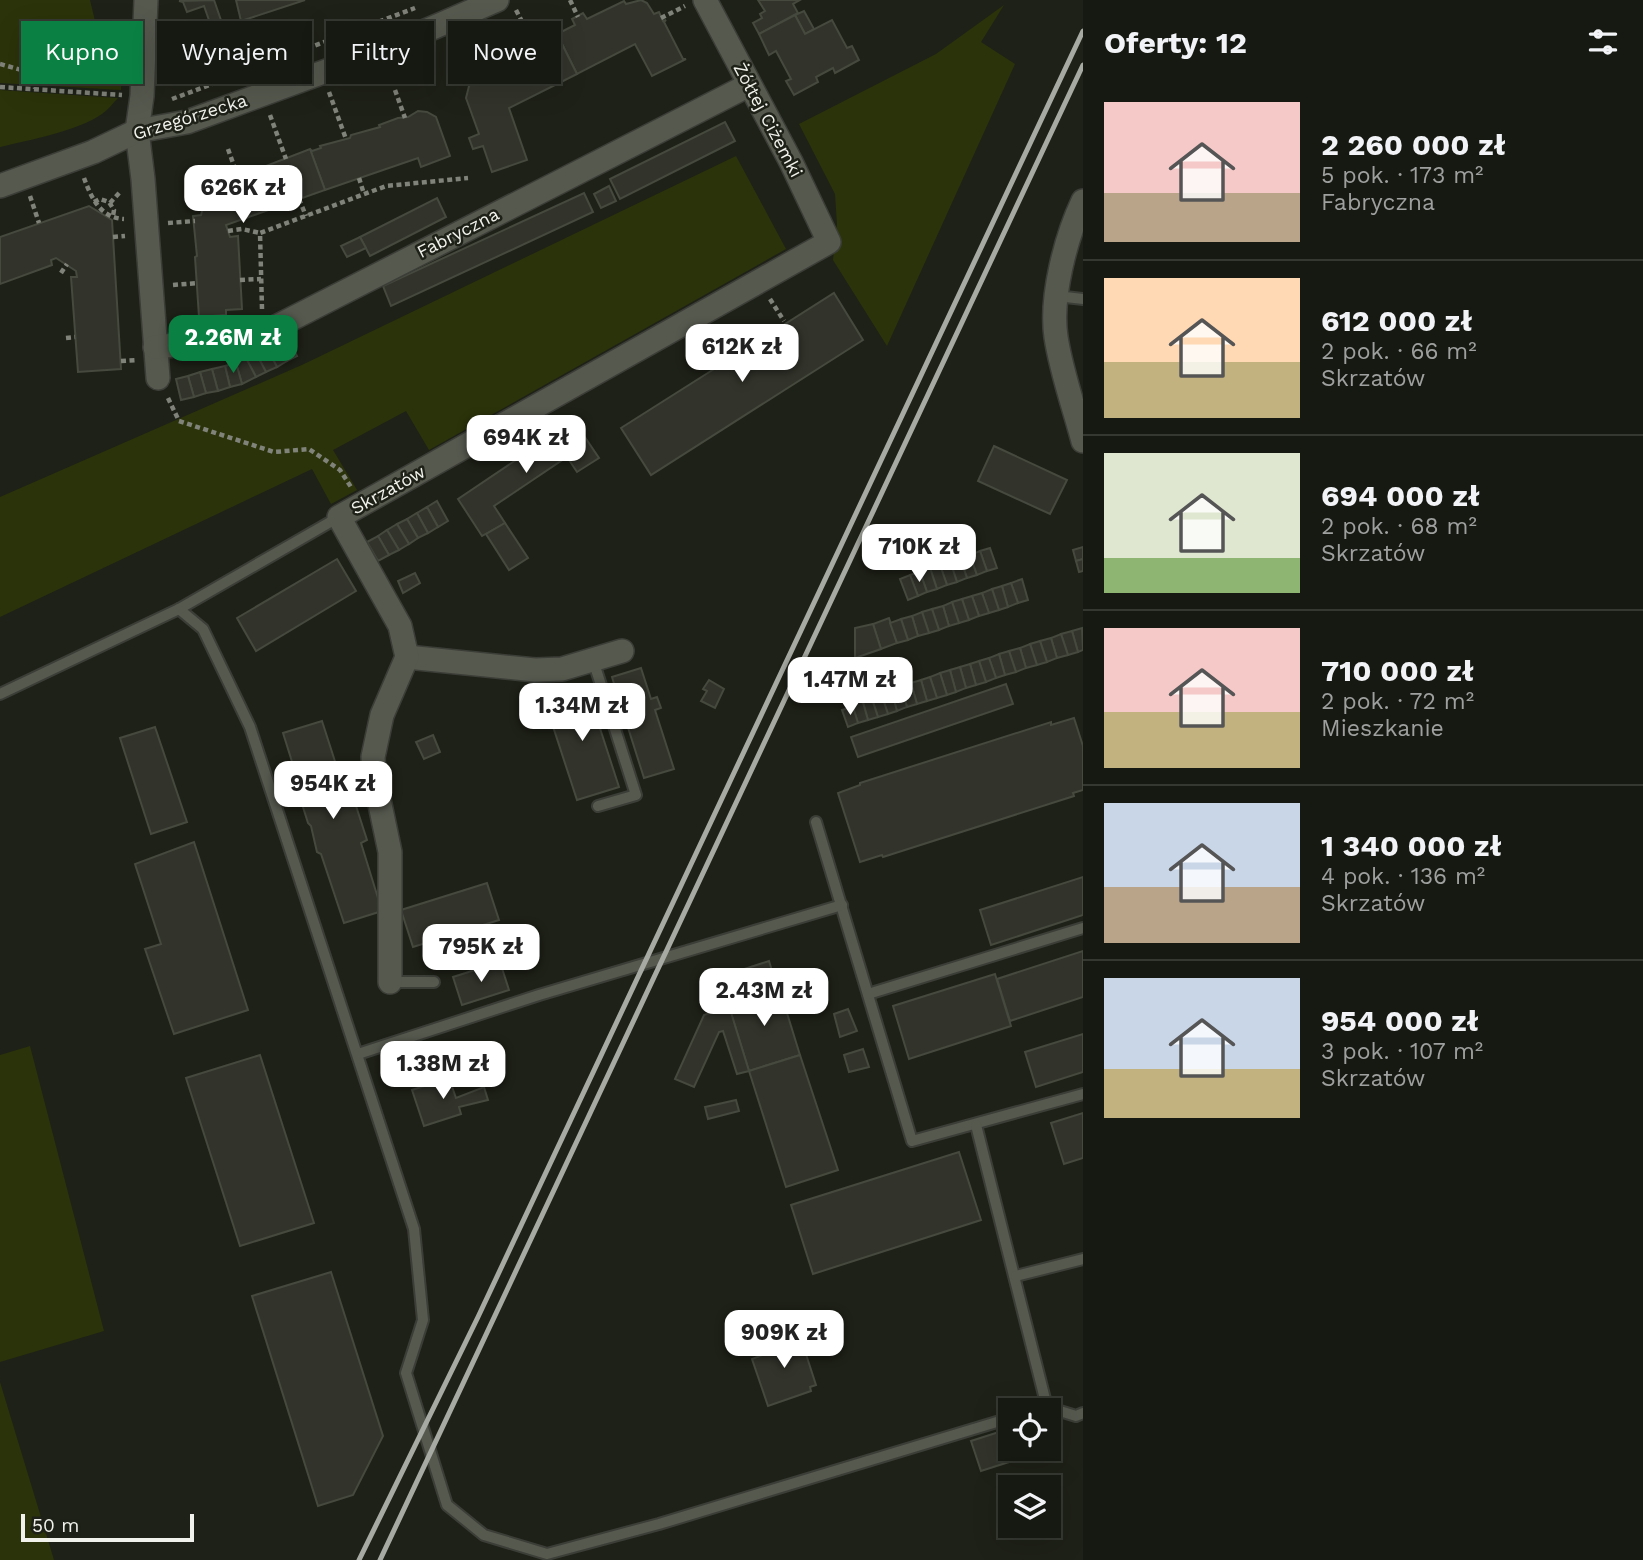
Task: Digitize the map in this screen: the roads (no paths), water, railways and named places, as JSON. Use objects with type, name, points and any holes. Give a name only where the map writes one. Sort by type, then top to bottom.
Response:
[{"type":"street","points":[[146,0],[142,96],[137,131],[143,179],[146,353],[158,378]]},
{"type":"street","name":"Żółtej Ciżemki","points":[[695,3],[749,85],[791,162],[829,242]]},
{"type":"street","name":"Grzegórzecka","points":[[0,186],[93,152],[137,131],[187,122],[507,5]]},
{"type":"street","name":"Fabryczna","points":[[146,353],[266,332],[749,85]]},
{"type":"street","points":[[1083,201],[1076,217],[1057,296],[1056,336],[1083,441]]},
{"type":"street","name":"Skrzatów","points":[[407,656],[400,626],[339,517],[829,242]]},
{"type":"street","points":[[390,982],[390,852],[374,776],[373,757],[382,715],[407,656],[535,670],[562,669],[622,651]]},
{"type":"lane","points":[[1057,296],[1083,299]]},
{"type":"lane","points":[[0,694],[179,609],[339,517]]},
{"type":"lane","points":[[179,609],[203,629],[250,727],[414,1229],[423,1320],[406,1373],[447,1505],[484,1535],[547,1554],[659,1524],[998,1422]]},
{"type":"lane","points":[[593,660],[636,795],[598,806]]},
{"type":"lane","points":[[816,822],[912,1141],[1083,1094]]},
{"type":"lane","points":[[358,1054],[539,995],[842,905]]},
{"type":"lane","points":[[868,993],[1083,928]]},
{"type":"lane","points":[[390,982],[434,982]]},
{"type":"lane","points":[[975,1125],[1016,1276],[1045,1398]]},
{"type":"lane","points":[[1016,1276],[1083,1259]]},
{"type":"lane","points":[[1061,1411],[1076,1416],[1083,1413]]},
{"type":"railway","points":[[359,1560],[478,1317],[1083,31]]},
{"type":"railway","points":[[380,1560],[1083,65]]}]
